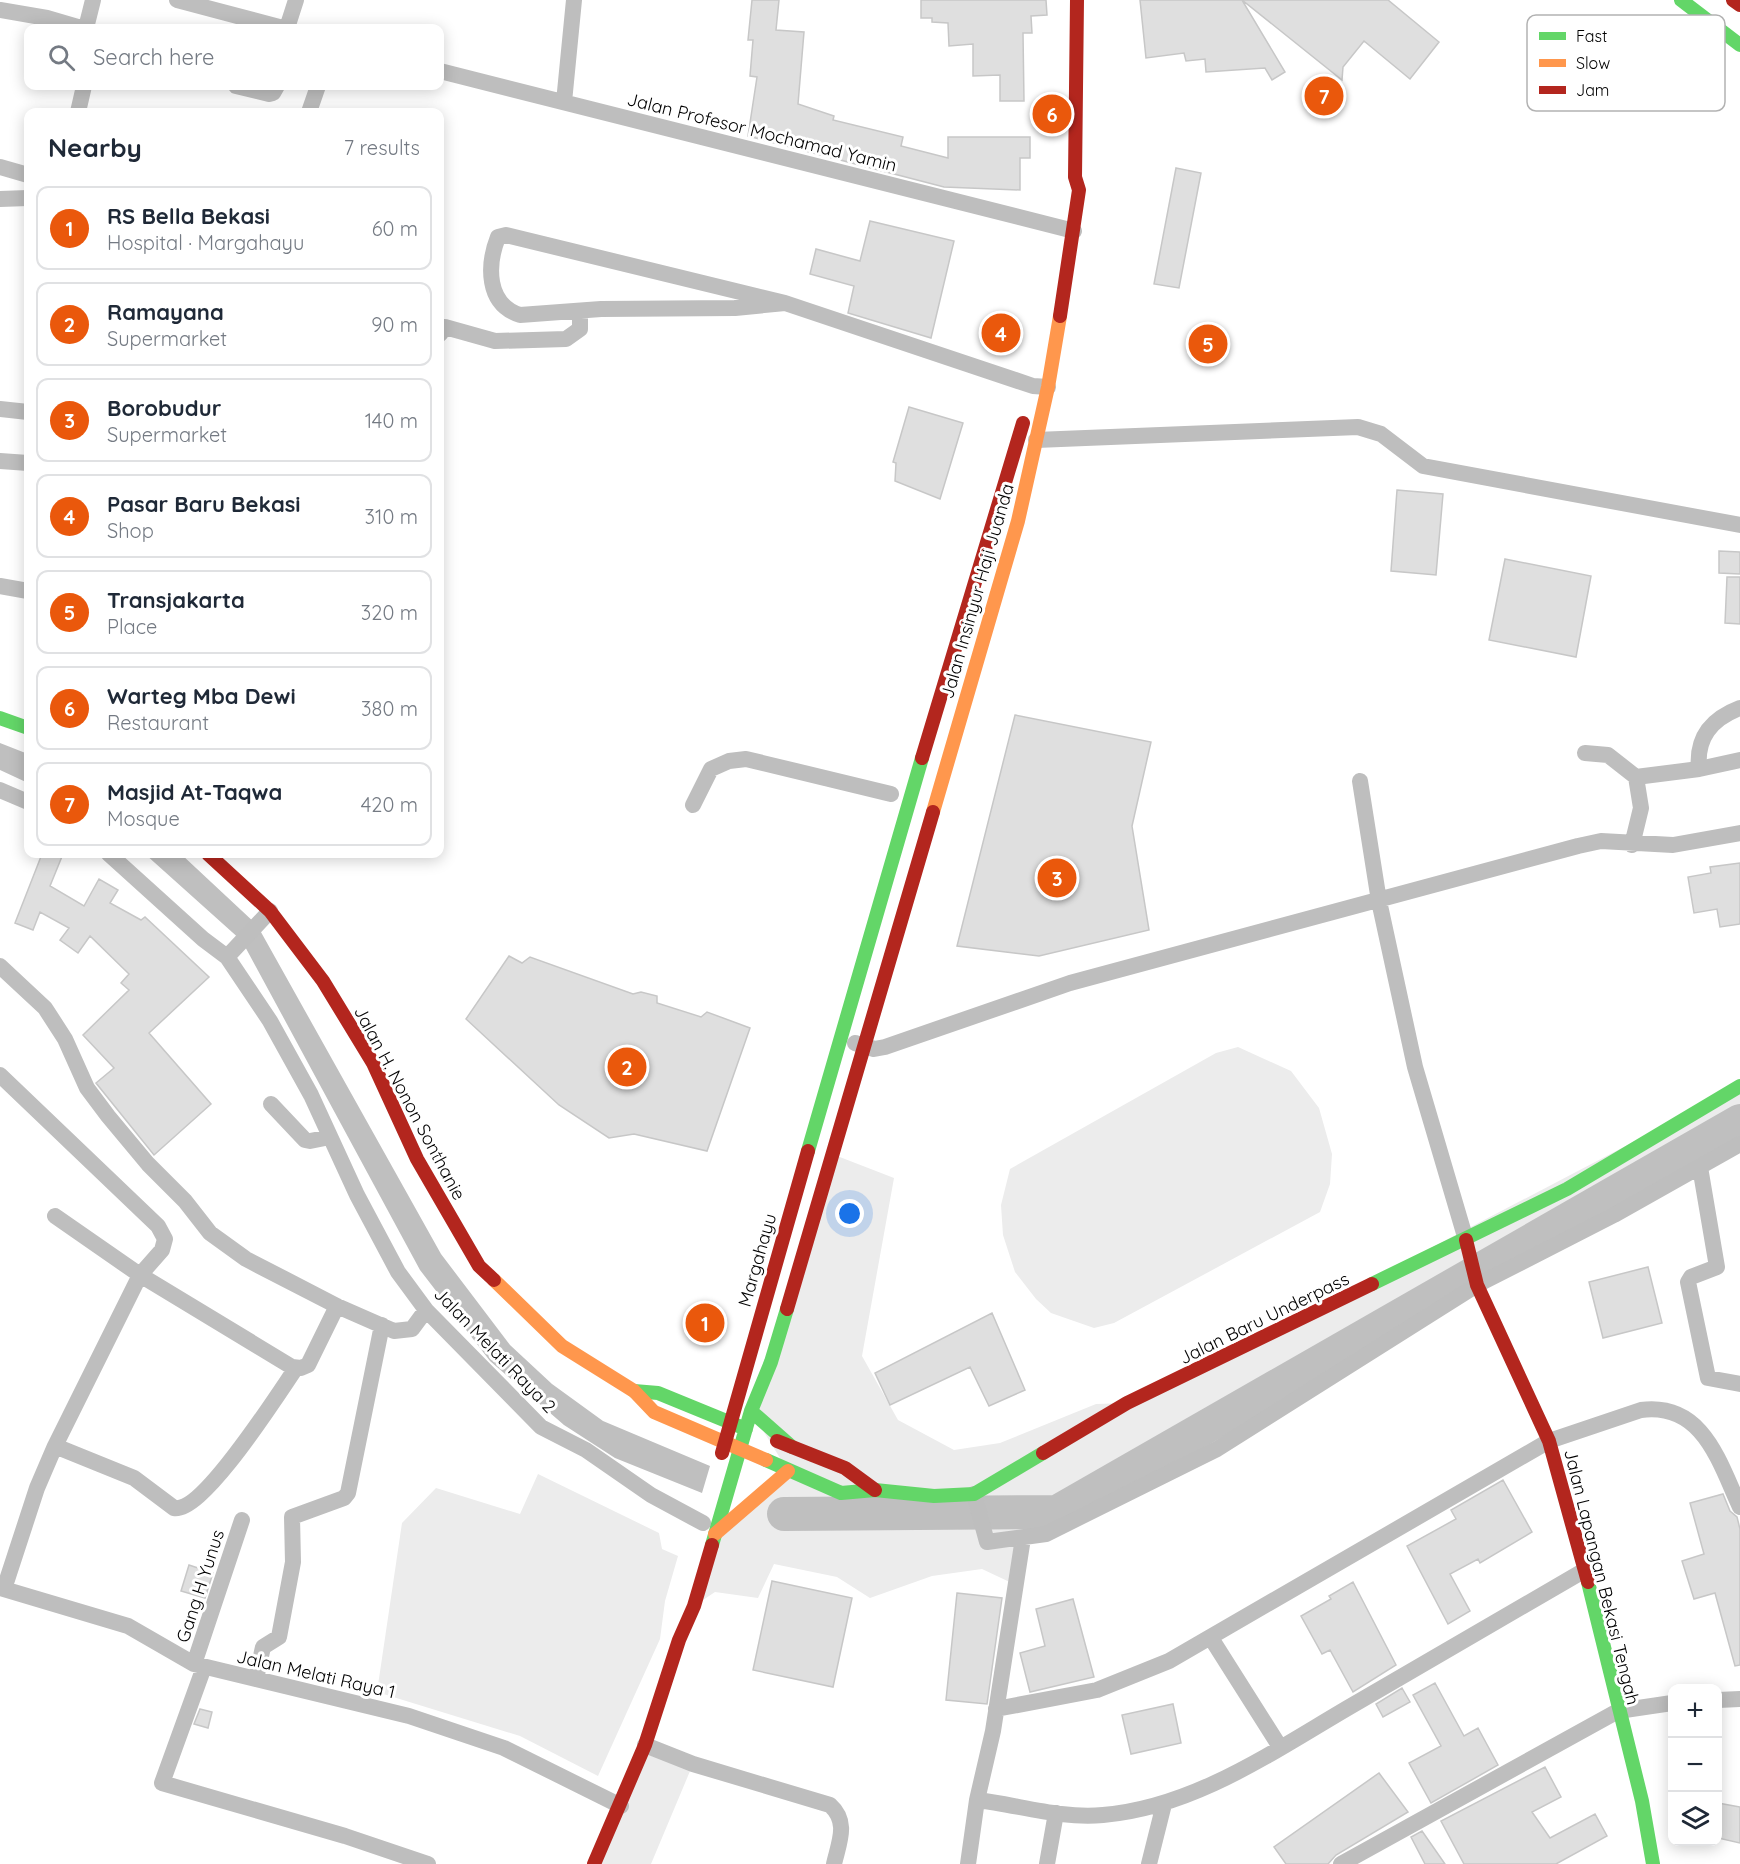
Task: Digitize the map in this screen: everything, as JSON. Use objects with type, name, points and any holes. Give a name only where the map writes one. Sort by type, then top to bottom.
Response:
[{"type":"main road","name":"Jalan Insinyur Haji Juanda","points":[[1043,328],[1079,190],[1075,177],[1077,0]]},
{"type":"main road","points":[[1681,0],[1701,15]]},
{"type":"main road","points":[[1734,0],[1740,5]]},
{"type":"main road","points":[[1725,34],[1740,45]]},
{"type":"main road","name":"Jalan Insinyur Haji Juanda","points":[[851,1000],[1034,390],[1068,230]]},
{"type":"main road","name":"Jalan Insinyur Haji Juanda","points":[[704,1530],[739,1450],[751,1411],[771,1362],[1018,521],[1036,440],[1034,390]]},
{"type":"main road","points":[[997,516],[1018,521]]},
{"type":"main road","points":[[945,688],[967,694]]},
{"type":"main road","points":[[0,717],[24,726]]},
{"type":"main road","name":"Jalan H. Nonon Sonthanie","points":[[212,858],[270,911],[323,981],[373,1064],[417,1159],[479,1266],[562,1346],[634,1391]]},
{"type":"main road","points":[[880,900],[904,907]]},
{"type":"main road","name":"Margahayu","points":[[704,1434],[720,1466],[723,1442],[851,1000]]},
{"type":"main road","name":"Jalan Baru Underpass","points":[[634,1391],[654,1412],[841,1493],[875,1490],[934,1496],[974,1494],[1127,1403],[1567,1189],[1740,1086]]},
{"type":"main road","name":"Jalan Lapangan Bekasi Tengah","points":[[1466,1240],[1477,1285],[1549,1441],[1585,1570],[1642,1801],[1653,1864]]},
{"type":"main road","points":[[634,1391],[658,1393],[845,1468],[875,1490]]},
{"type":"main road","points":[[710,1414],[735,1402]]},
{"type":"main road","points":[[751,1411],[792,1447]]},
{"type":"main road","points":[[679,1640],[681,1599],[704,1530],[788,1471]]},
{"type":"main road","points":[[594,1864],[621,1806],[645,1745],[679,1640],[694,1606],[704,1530]]},
{"type":"street","points":[[87,24],[93,0]]},
{"type":"street","points":[[177,0],[270,24]]},
{"type":"street","points":[[287,24],[297,0]]},
{"type":"street","points":[[564,102],[574,0]]},
{"type":"street","points":[[0,10],[67,24]]},
{"type":"street","name":"Jalan Profesor Mochamad Yamin","points":[[444,71],[1068,230]]},
{"type":"street","points":[[79,108],[83,90]]},
{"type":"street","points":[[252,90],[269,94],[275,90]]},
{"type":"street","points":[[310,108],[317,90]]},
{"type":"street","points":[[0,167],[24,174]]},
{"type":"street","points":[[0,199],[24,198]]},
{"type":"street","points":[[785,303],[735,308],[580,310],[533,316],[520,315],[505,308],[496,294],[490,268],[498,237],[506,235],[785,303],[1034,390]]},
{"type":"street","points":[[444,328],[495,341],[566,339],[580,329],[580,310]]},
{"type":"street","points":[[0,409],[24,412]]},
{"type":"street","points":[[1036,440],[1358,427],[1381,434],[1423,466],[1740,525]]},
{"type":"street","points":[[0,461],[24,462]]},
{"type":"street","points":[[0,586],[24,590]]},
{"type":"street","points":[[1698,769],[1698,755],[1705,732],[1721,716],[1740,708]]},
{"type":"street","points":[[1585,753],[1608,755],[1636,777],[1641,807],[1632,844]]},
{"type":"street","points":[[693,805],[711,769],[746,759],[891,794]]},
{"type":"street","points":[[1636,777],[1698,769],[1740,760]]},
{"type":"street","points":[[1360,781],[1379,901],[1415,1067],[1466,1240]]},
{"type":"street","points":[[0,790],[24,800]]},
{"type":"street","points":[[840,1038],[874,1049],[885,1047],[1070,983],[1589,843],[1673,845],[1740,833]]},
{"type":"street","name":"Jalan Melati Raya 2","points":[[113,858],[203,939],[227,957],[270,1021],[398,1272],[426,1310],[541,1427],[586,1450],[704,1530]]},
{"type":"street","points":[[227,957],[270,911]]},
{"type":"street","points":[[0,966],[45,1008],[64,1039],[87,1088],[108,1116],[210,1233],[246,1258],[337,1306],[394,1331],[407,1332],[417,1326],[426,1310]]},
{"type":"street","points":[[0,1075],[164,1234],[165,1239],[162,1250],[140,1275],[55,1446],[37,1488],[2,1588]]},
{"type":"street","points":[[272,1104],[305,1140],[310,1142],[330,1137]]},
{"type":"street","points":[[974,1494],[987,1542],[1046,1534],[1217,1449],[1477,1285],[1614,1215],[1740,1144]]},
{"type":"street","points":[[1700,1167],[1717,1267],[1688,1279],[1709,1380],[1740,1384]]},
{"type":"street","points":[[55,1216],[140,1275],[296,1368]]},
{"type":"street","points":[[55,1446],[134,1478],[174,1508],[182,1508],[211,1486],[296,1368],[308,1365],[337,1306]]},
{"type":"street","points":[[256,1679],[263,1647],[279,1637],[282,1626],[293,1562],[292,1517],[344,1498],[348,1493],[382,1325]]},
{"type":"street","points":[[996,1709],[1098,1690],[1168,1661],[1549,1441],[1641,1410],[1653,1408],[1677,1413],[1690,1421],[1710,1443],[1740,1507]]},
{"type":"street","name":"Gang H Yunus","points":[[242,1520],[162,1783],[345,1836],[428,1864]]},
{"type":"street","points":[[968,1864],[977,1800],[996,1709],[1023,1538]]},
{"type":"street","points":[[977,1800],[1056,1813],[1103,1815],[1164,1804],[1208,1786],[1280,1747],[1585,1570]]},
{"type":"street","name":"Jalan Melati Raya 1","points":[[2,1588],[128,1626],[199,1666],[409,1716],[504,1748],[621,1806]]},
{"type":"street","points":[[1211,1638],[1280,1747]]},
{"type":"street","points":[[1722,1700],[1740,1699]]},
{"type":"street","points":[[1341,1864],[1618,1711],[1668,1704]]},
{"type":"street","points":[[645,1745],[693,1764],[830,1806],[839,1813],[843,1825],[834,1864]]},
{"type":"street","points":[[1149,1864],[1164,1804]]},
{"type":"street","points":[[1047,1864],[1056,1813]]},
{"type":"shaded area","points":[[0,743],[24,752],[24,781],[0,770]]},
{"type":"shaded area","points":[[149,858],[185,858],[257,925],[441,1254],[510,1345],[552,1384],[603,1421],[710,1466],[702,1493],[615,1458],[564,1425],[490,1361],[420,1270],[242,941]]},
{"type":"shaded area","points":[[1238,1047],[1291,1071],[1319,1108],[1332,1154],[1330,1184],[1320,1212],[1114,1323],[1094,1328],[1051,1313],[1036,1299],[1015,1272],[1003,1235],[1001,1205],[1010,1169],[1216,1053]]},
{"type":"shaded area","points":[[1740,1086],[1740,1145],[1477,1285],[1217,1449],[1023,1538],[1016,1585],[982,1569],[932,1576],[870,1598],[837,1577],[774,1564],[758,1598],[715,1592],[694,1606],[715,1534],[788,1471],[751,1411],[832,1154],[894,1178],[862,1356],[898,1420],[954,1450],[1000,1443],[1096,1404],[1127,1403],[1194,1372]]},
{"type":"shaded area","points":[[538,1474],[659,1533],[662,1549],[678,1556],[665,1601],[660,1639],[598,1776],[520,1736],[377,1692],[402,1523],[436,1488],[520,1514]]},
{"type":"shaded area","points":[[645,1745],[693,1764],[651,1864],[591,1864]]},
{"type":"building","points":[[752,0],[779,0],[776,30],[804,32],[798,104],[834,116],[833,120],[903,137],[901,146],[948,158],[948,137],[1030,137],[1030,158],[1020,158],[1020,190],[944,187],[748,136],[757,77],[750,76],[753,40],[748,40]]},
{"type":"building","points":[[921,0],[1046,0],[1047,15],[1031,16],[1032,33],[1023,33],[1024,101],[1000,101],[1000,75],[973,76],[973,44],[949,46],[948,23],[932,22],[932,18],[921,18]]},
{"type":"building","points":[[1140,0],[1242,0],[1285,72],[1272,80],[1265,68],[1206,72],[1205,59],[1186,61],[1184,53],[1146,58]]},
{"type":"building","points":[[1242,0],[1388,0],[1439,42],[1410,79],[1364,41],[1343,67],[1342,80]]},
{"type":"building","points":[[1310,80],[1341,83],[1338,112],[1307,109]]},
{"type":"building","points":[[1176,168],[1201,173],[1179,288],[1154,284]]},
{"type":"building","points":[[870,221],[954,241],[931,338],[848,313],[854,286],[810,274],[816,249],[860,261]]},
{"type":"building","points":[[909,407],[963,423],[940,499],[895,481],[896,463],[893,462]]},
{"type":"building","points":[[1397,490],[1443,494],[1436,575],[1391,571]]},
{"type":"building","points":[[1719,551],[1740,552],[1740,574],[1719,573]]},
{"type":"building","points":[[1505,559],[1591,576],[1576,657],[1489,640]]},
{"type":"building","points":[[1727,577],[1740,577],[1740,624],[1725,623]]},
{"type":"building","points":[[1015,715],[1151,742],[1132,826],[1149,930],[1039,956],[957,946]]},
{"type":"building","points":[[40,858],[61,858],[50,886],[84,906],[99,879],[118,890],[110,903],[141,920],[145,917],[209,977],[149,1033],[211,1104],[154,1155],[96,1083],[114,1068],[83,1035],[129,990],[121,983],[129,974],[90,936],[78,953],[60,940],[69,928],[40,912],[33,930],[15,923]]},
{"type":"building","points":[[1740,863],[1740,924],[1720,927],[1717,909],[1694,913],[1688,877],[1711,873],[1710,867]]},
{"type":"building","points":[[509,956],[522,963],[530,957],[633,994],[641,992],[657,996],[657,1003],[701,1017],[707,1012],[750,1028],[707,1151],[634,1134],[609,1138],[559,1105],[466,1019]]},
{"type":"building","points":[[1648,1267],[1662,1323],[1603,1338],[1589,1282]]},
{"type":"building","points":[[992,1313],[1025,1390],[989,1406],[970,1367],[890,1405],[875,1373]]},
{"type":"building","points":[[1503,1480],[1532,1532],[1480,1563],[1478,1559],[1450,1574],[1470,1611],[1448,1624],[1407,1546],[1456,1519],[1451,1510]]},
{"type":"building","points":[[1723,1494],[1730,1511],[1737,1517],[1740,1529],[1740,1665],[1735,1666],[1715,1593],[1694,1599],[1682,1561],[1704,1554],[1690,1503]]},
{"type":"building","points":[[189,1565],[213,1573],[205,1598],[181,1591]]},
{"type":"building","points":[[772,1581],[852,1598],[833,1687],[753,1670]]},
{"type":"building","points":[[1353,1582],[1396,1665],[1353,1692],[1330,1650],[1322,1654],[1301,1616],[1331,1599],[1329,1596]]},
{"type":"building","points":[[957,1593],[1002,1598],[987,1704],[946,1700]]},
{"type":"building","points":[[1073,1599],[1094,1677],[1030,1692],[1020,1653],[1045,1646],[1036,1609]]},
{"type":"building","points":[[1435,1683],[1464,1736],[1478,1728],[1498,1765],[1431,1803],[1409,1763],[1441,1746],[1413,1695]]},
{"type":"building","points":[[1402,1688],[1410,1702],[1383,1717],[1376,1704]]},
{"type":"building","points":[[1173,1704],[1181,1743],[1131,1754],[1122,1715]]},
{"type":"building","points":[[200,1709],[212,1712],[208,1728],[194,1724]]},
{"type":"building","points":[[1545,1767],[1561,1797],[1532,1812],[1550,1838],[1595,1814],[1607,1836],[1556,1864],[1464,1864],[1441,1821]]},
{"type":"building","points":[[1379,1773],[1408,1812],[1336,1855],[1328,1864],[1286,1864],[1274,1847]]},
{"type":"building","points":[[1722,1804],[1740,1807],[1740,1843],[1722,1839]]},
{"type":"building","points":[[1422,1831],[1445,1864],[1425,1864],[1411,1837]]},
{"type":"waterway","points":[[784,1514],[1057,1512],[1740,1121]]},
{"type":"traffic: fast","points":[[1681,0],[1701,15]]},
{"type":"traffic: fast","points":[[1725,34],[1740,45]]},
{"type":"traffic: fast","points":[[0,718],[24,727]]},
{"type":"traffic: fast","points":[[808,1151],[922,758]]},
{"type":"traffic: fast","points":[[1372,1284],[1567,1189],[1740,1086]]},
{"type":"traffic: fast","points":[[712,1545],[751,1411],[771,1362],[787,1309]]},
{"type":"traffic: fast","points":[[634,1391],[658,1393],[746,1429]]},
{"type":"traffic: fast","points":[[751,1411],[792,1447]]},
{"type":"traffic: fast","points":[[766,1460],[841,1493],[875,1490],[934,1496],[974,1494],[1043,1453]]},
{"type":"traffic: fast","points":[[1588,1582],[1642,1801],[1653,1864]]},
{"type":"traffic: slow","points":[[933,812],[1018,521],[1048,387],[1060,316]]},
{"type":"traffic: slow","points":[[494,1280],[562,1346],[634,1391],[654,1412],[766,1460]]},
{"type":"traffic: slow","points":[[715,1534],[788,1471]]},
{"type":"traffic: jam","points":[[1060,316],[1079,190],[1075,177],[1077,0]]},
{"type":"traffic: jam","points":[[1733,0],[1740,5]]},
{"type":"traffic: jam","points":[[922,758],[1023,423]]},
{"type":"traffic: jam","points":[[787,1309],[933,812]]},
{"type":"traffic: jam","points":[[212,858],[270,911],[323,981],[373,1063],[417,1159],[479,1266],[494,1280]]},
{"type":"traffic: jam","points":[[722,1453],[808,1151]]},
{"type":"traffic: jam","points":[[1466,1240],[1477,1285],[1549,1441],[1588,1582]]},
{"type":"traffic: jam","points":[[1043,1453],[1127,1403],[1372,1284]]},
{"type":"traffic: jam","points":[[777,1441],[845,1468],[875,1490]]},
{"type":"traffic: jam","points":[[594,1864],[645,1745],[679,1640],[694,1606],[712,1545]]},
{"type":"place","name":"Masjid At-Taqwa","points":[[1324,96]]},
{"type":"place","name":"Warteg Mba Dewi","points":[[1052,114]]},
{"type":"place","name":"Pasar Baru Bekasi","points":[[1001,333]]},
{"type":"place","name":"Transjakarta","points":[[1208,344]]},
{"type":"place","name":"Borobudur","points":[[1057,878]]},
{"type":"place","name":"Ramayana","points":[[627,1067]]},
{"type":"place","name":"RS Bella Bekasi","points":[[705,1323]]}]
